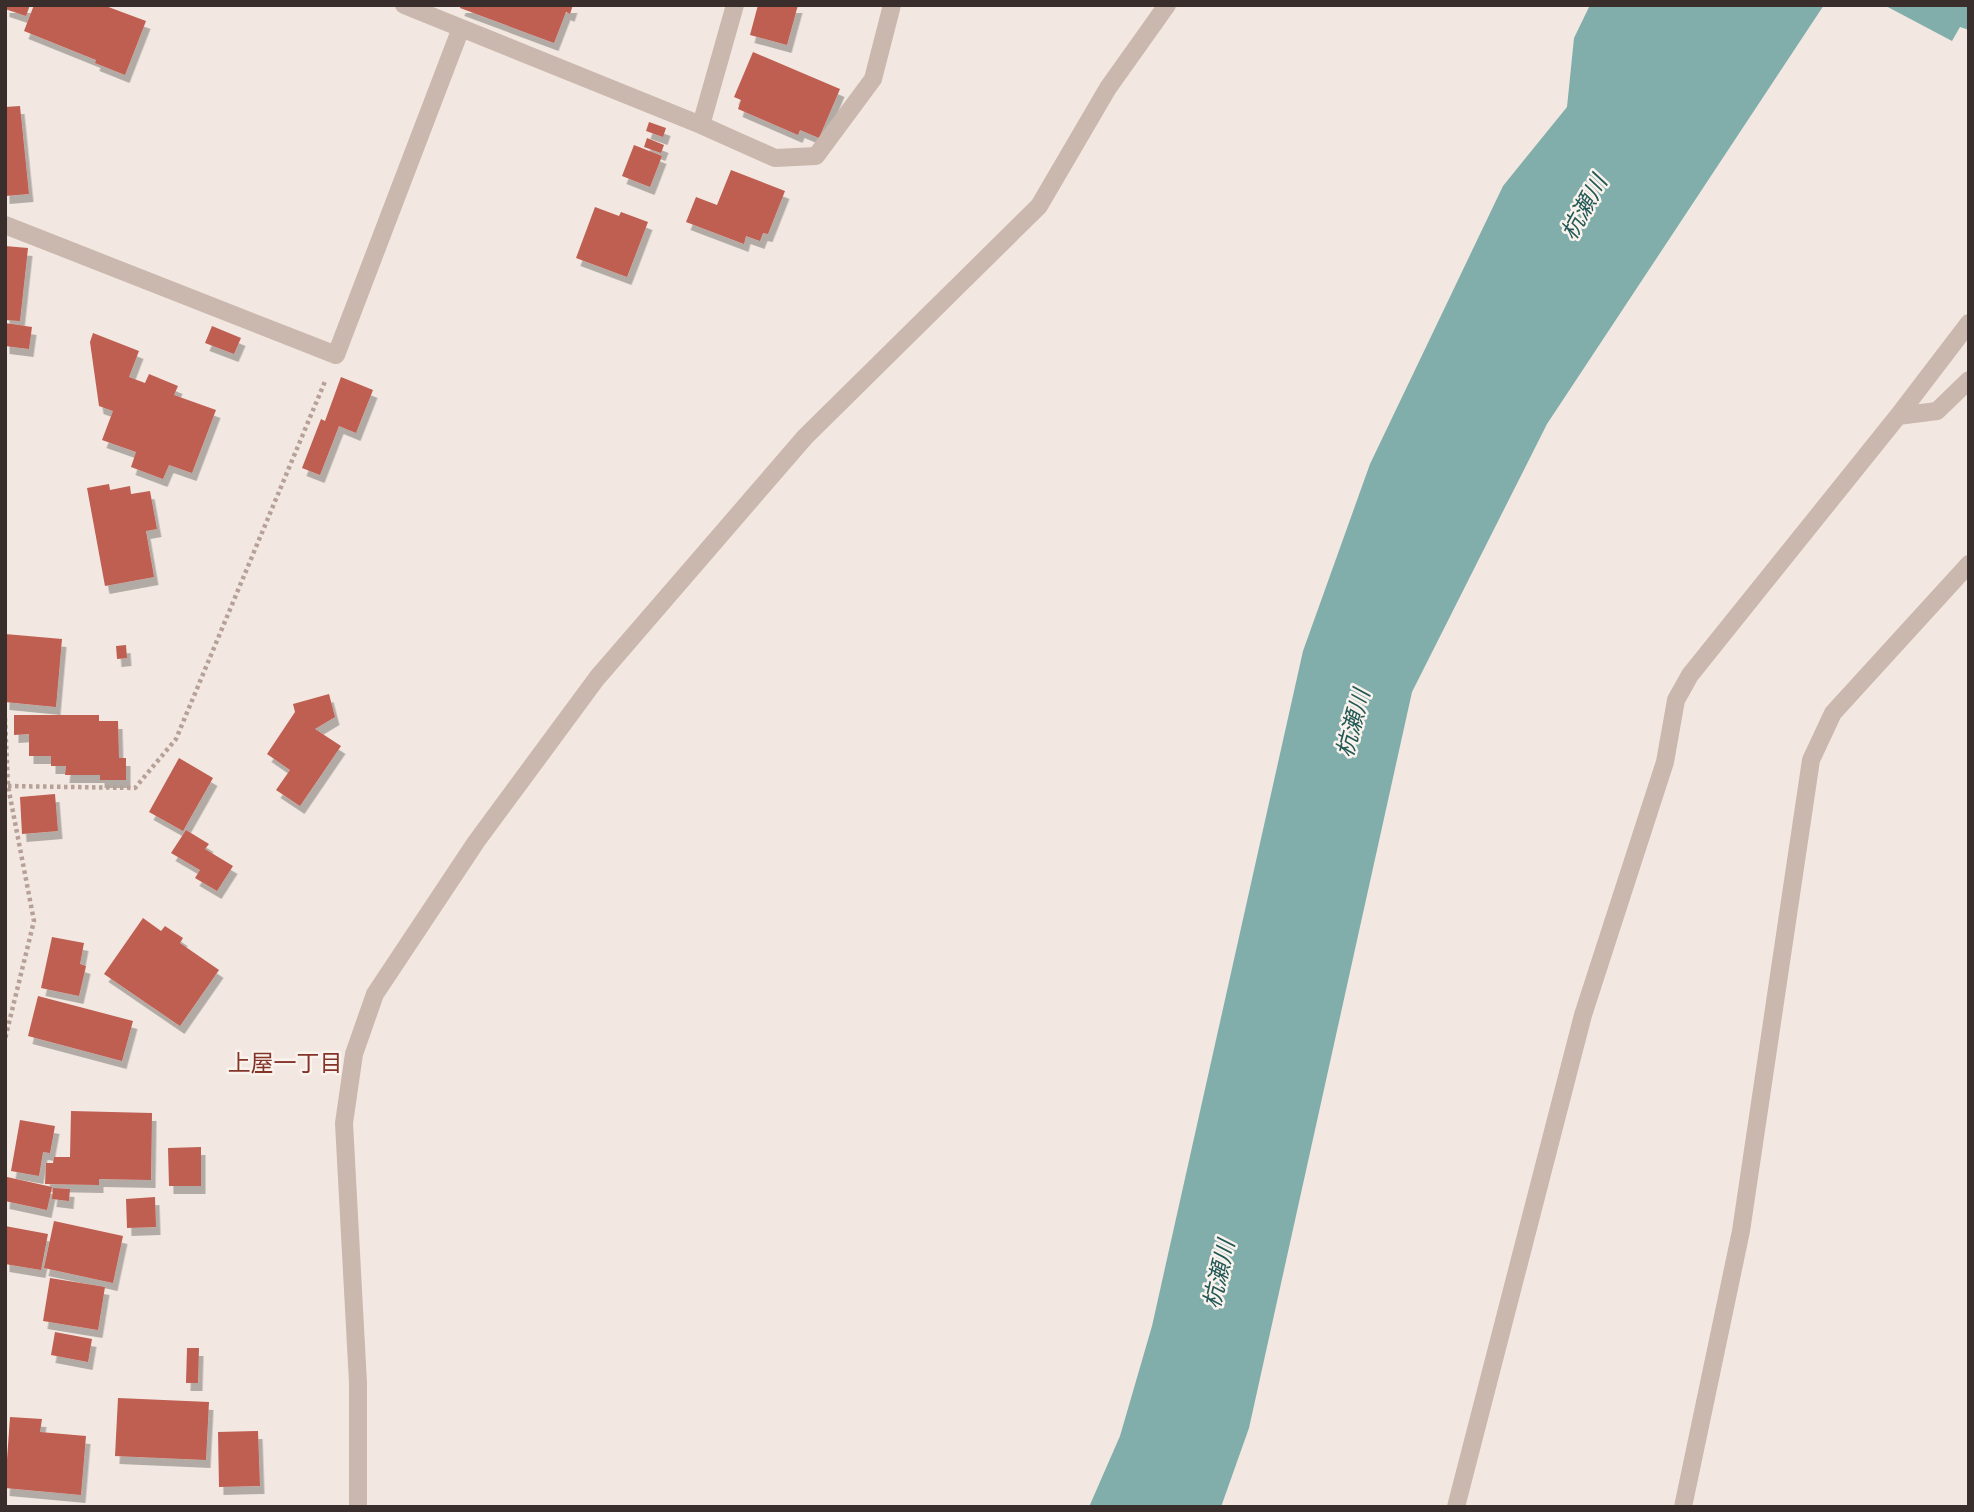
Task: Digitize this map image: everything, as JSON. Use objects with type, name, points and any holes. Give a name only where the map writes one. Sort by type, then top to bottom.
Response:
[{"type":"street","points":[[404,5],[701,125],[775,158],[816,156],[873,79],[892,5]]},
{"type":"street","points":[[701,125],[735,5]]},
{"type":"street","points":[[358,1507],[358,1383],[344,1123],[354,1054],[375,994],[476,842],[597,678],[805,437],[1039,206],[1108,88],[1167,5]]},
{"type":"street","points":[[5,225],[336,355],[461,28]]},
{"type":"street","points":[[1456,1507],[1583,1015],[1665,762],[1676,700],[1690,675],[1898,416],[1969,323]]},
{"type":"street","points":[[1898,416],[1937,411],[1969,380]]},
{"type":"street","points":[[1683,1507],[1741,1231],[1811,760],[1833,713],[1969,564]]},
{"type":"path","points":[[8,786],[135,788],[176,739],[336,355]]},
{"type":"path","points":[[5,718],[8,786],[34,921],[5,1039]]},
{"type":"water","name":"杭瀬川","points":[[1590,5],[1824,5],[1547,424],[1412,692],[1249,1428],[1221,1507],[1089,1507],[1120,1436],[1152,1326],[1303,651],[1370,464],[1503,186],[1567,107],[1574,38]]},
{"type":"water","points":[[1884,5],[1969,5],[1969,30],[1960,27],[1952,41]]},
{"type":"building","points":[[5,5],[30,5],[26,16],[5,9]]},
{"type":"building","points":[[34,5],[103,5],[146,21],[125,75],[95,63],[96,60],[24,31]]},
{"type":"building","points":[[461,5],[573,5],[570,14],[566,12],[554,43],[460,8]]},
{"type":"building","points":[[758,5],[798,5],[787,45],[750,35]]},
{"type":"building","points":[[753,52],[840,89],[819,138],[800,130],[798,135],[738,109],[741,100],[734,97]]},
{"type":"building","points":[[20,106],[29,194],[5,196],[5,107]]},
{"type":"building","points":[[649,122],[666,128],[663,137],[646,131]]},
{"type":"building","points":[[647,138],[664,145],[661,153],[644,147]]},
{"type":"building","points":[[634,145],[662,156],[650,187],[622,176]]},
{"type":"building","points":[[731,170],[785,191],[768,234],[763,233],[760,241],[746,236],[744,244],[686,222],[696,197],[717,205]]},
{"type":"building","points":[[595,207],[619,216],[621,212],[648,222],[627,277],[576,258]]},
{"type":"building","points":[[5,246],[28,248],[20,321],[5,320]]},
{"type":"building","points":[[5,323],[32,327],[29,349],[5,346]]},
{"type":"building","points":[[212,326],[241,338],[234,354],[205,343]]},
{"type":"building","points":[[93,333],[139,351],[129,377],[145,383],[149,374],[178,386],[174,395],[216,410],[192,473],[169,465],[163,479],[131,467],[136,452],[102,440],[113,411],[99,406],[90,342]]},
{"type":"building","points":[[341,377],[373,390],[356,433],[339,426],[320,475],[302,468],[321,419],[325,421]]},
{"type":"building","points":[[109,484],[110,490],[130,486],[131,494],[150,491],[157,529],[146,531],[154,577],[105,586],[87,488]]},
{"type":"building","points":[[5,634],[62,639],[56,707],[5,702]]},
{"type":"building","points":[[126,645],[127,658],[117,659],[116,646]]},
{"type":"building","points":[[329,694],[335,717],[315,729],[341,746],[300,806],[276,790],[290,770],[267,754],[295,712],[293,704]]},
{"type":"building","points":[[14,715],[99,715],[99,721],[118,721],[119,758],[126,758],[126,780],[100,780],[100,775],[65,775],[66,766],[51,766],[51,756],[29,756],[29,734],[14,735]]},
{"type":"building","points":[[179,758],[213,778],[183,831],[149,812]]},
{"type":"building","points":[[55,794],[58,831],[22,834],[20,797]]},
{"type":"building","points":[[186,830],[209,844],[205,849],[233,866],[217,891],[195,878],[200,870],[171,853]]},
{"type":"building","points":[[143,918],[161,931],[165,926],[183,938],[180,943],[219,970],[180,1026],[104,974]]},
{"type":"building","points":[[52,937],[84,943],[80,964],[86,966],[79,996],[41,988]]},
{"type":"building","points":[[38,996],[133,1021],[122,1061],[28,1036]]},
{"type":"building","points":[[71,1111],[152,1113],[151,1180],[99,1179],[99,1185],[45,1184],[46,1163],[53,1163],[54,1157],[70,1157]]},
{"type":"building","points":[[20,1120],[55,1126],[50,1153],[43,1152],[39,1176],[11,1171]]},
{"type":"building","points":[[201,1147],[201,1186],[169,1186],[168,1148]]},
{"type":"building","points":[[7,1177],[52,1187],[47,1210],[5,1201]]},
{"type":"building","points":[[53,1188],[70,1189],[69,1201],[52,1199]]},
{"type":"building","points":[[155,1197],[156,1227],[127,1228],[126,1199]]},
{"type":"building","points":[[54,1221],[123,1236],[113,1283],[44,1268]]},
{"type":"building","points":[[5,1226],[48,1234],[41,1270],[5,1264]]},
{"type":"building","points":[[50,1278],[105,1287],[98,1330],[43,1321]]},
{"type":"building","points":[[55,1332],[92,1339],[88,1362],[51,1355]]},
{"type":"building","points":[[187,1348],[199,1348],[198,1383],[186,1383]]},
{"type":"building","points":[[118,1398],[209,1402],[206,1460],[115,1456]]},
{"type":"building","points":[[10,1417],[42,1419],[40,1432],[86,1436],[81,1495],[5,1488]]},
{"type":"building","points":[[258,1431],[260,1486],[219,1487],[218,1432]]},
{"type":"district","name":"上屋一丁目","points":[[285,1062]]}]
